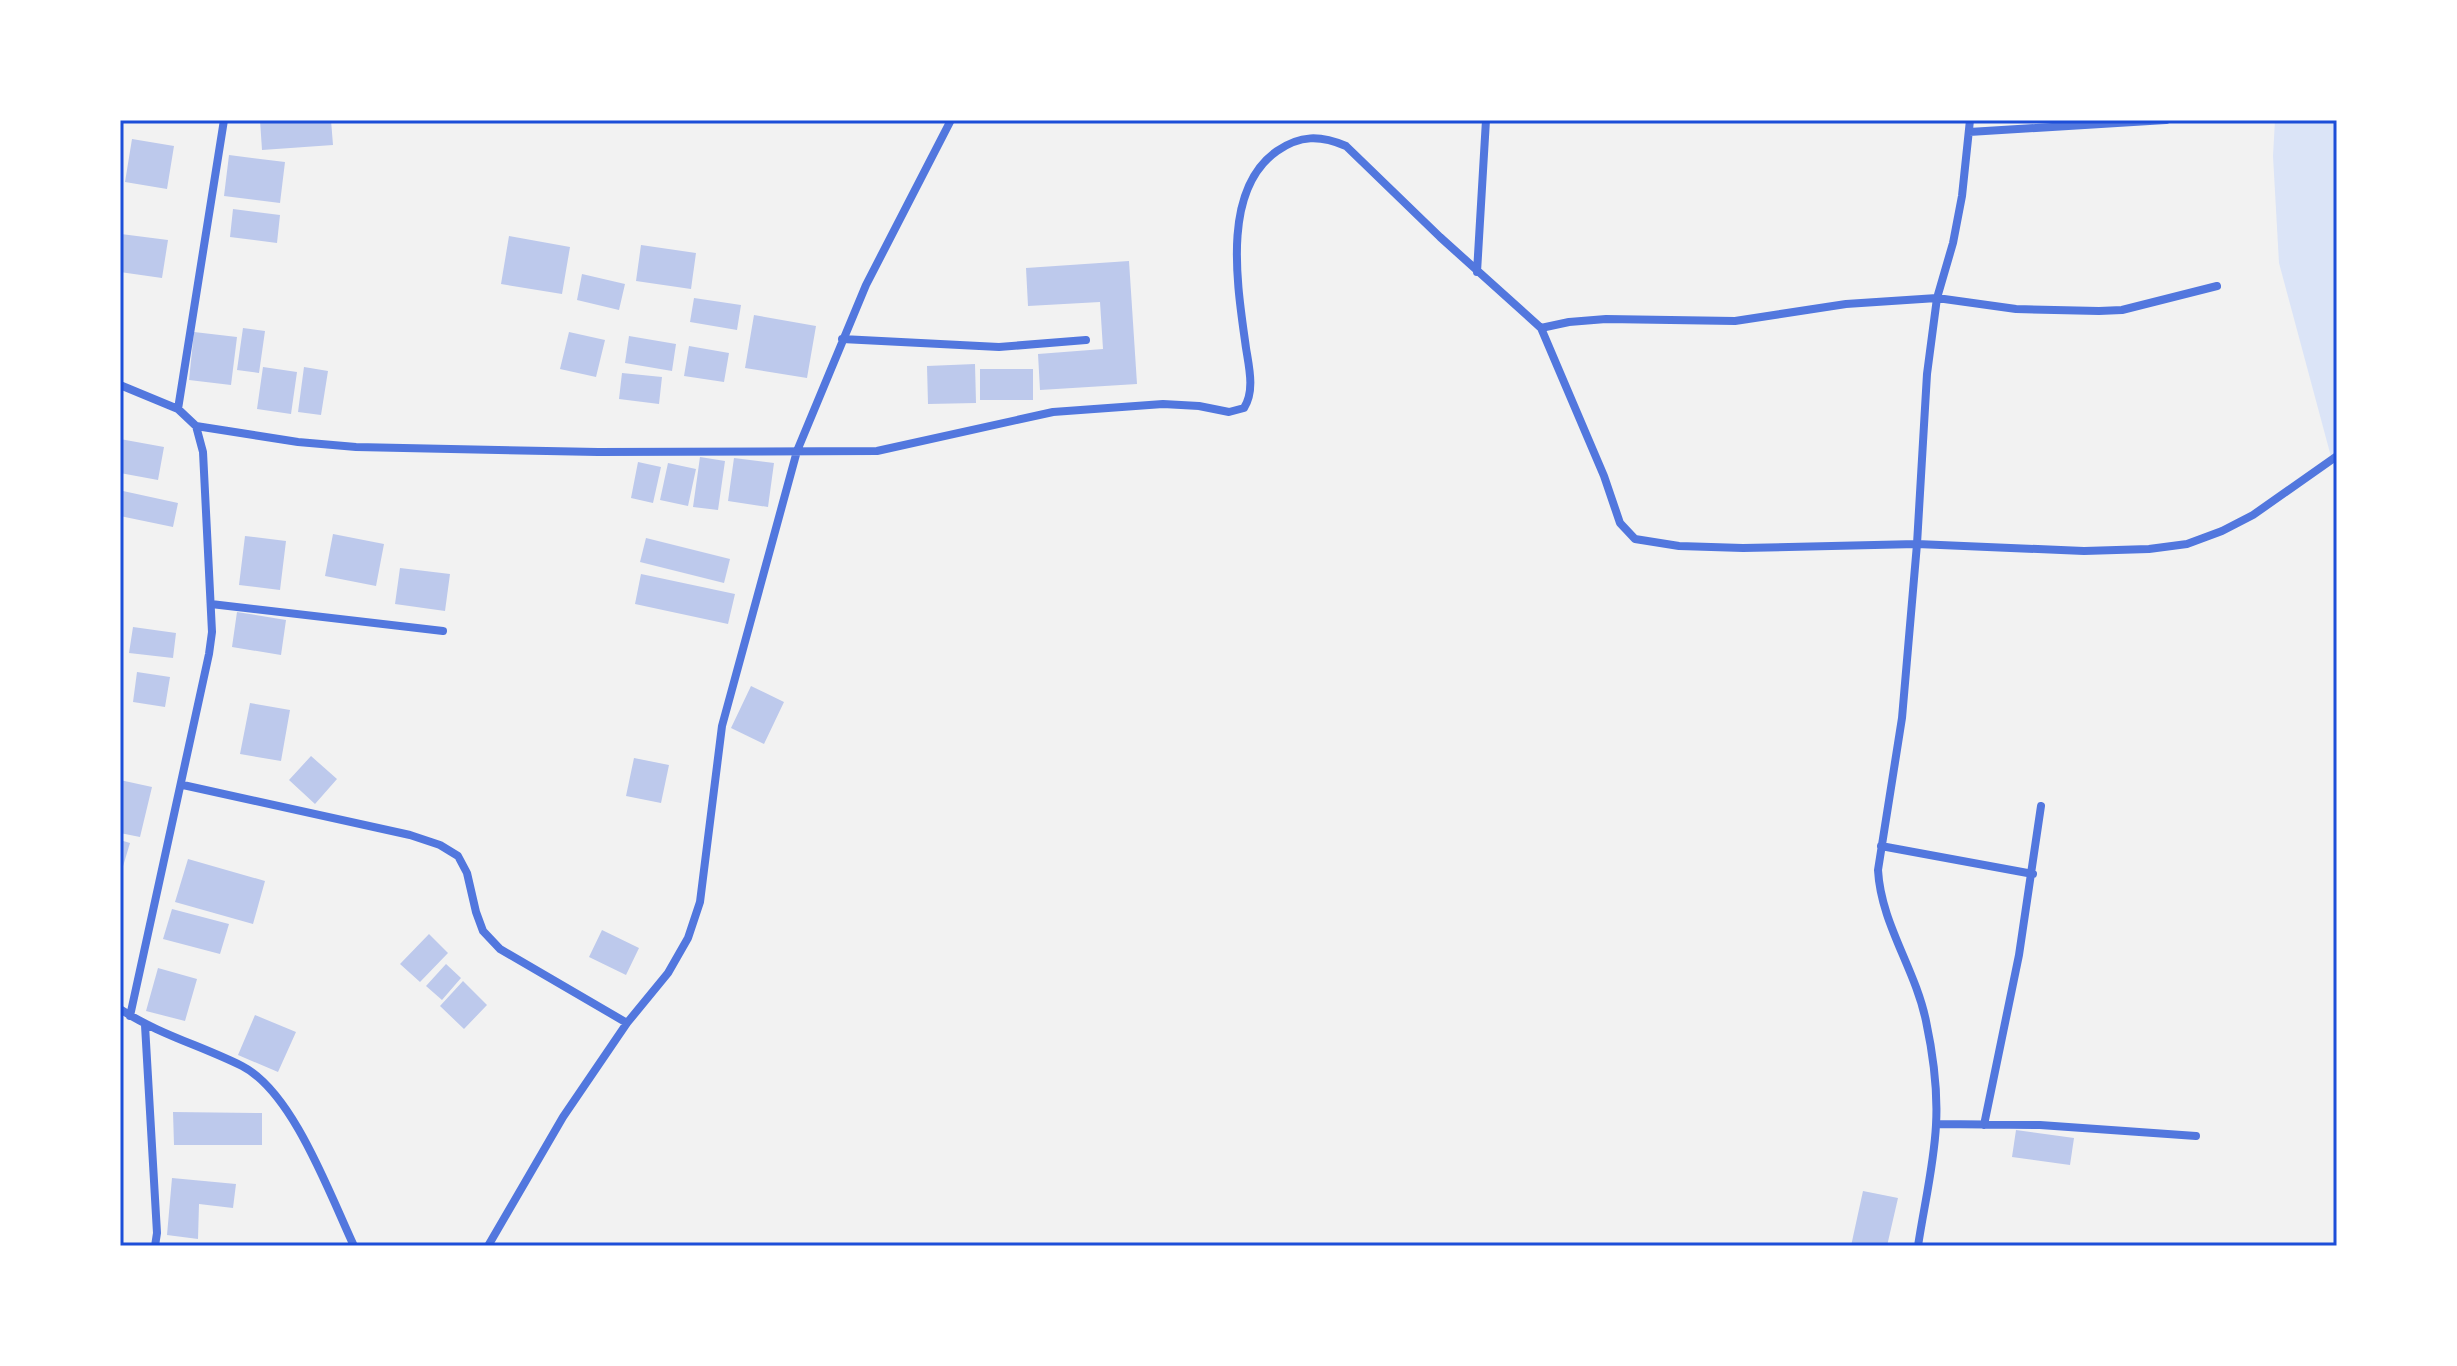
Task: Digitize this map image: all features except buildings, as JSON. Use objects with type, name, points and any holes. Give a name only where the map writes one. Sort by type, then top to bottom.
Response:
[{"type":"street","points":[[178,409],[224,120]]},
{"type":"street","points":[[488,1246],[563,1117],[627,1023],[668,973],[688,938],[700,902],[722,726],[797,451],[866,285],[951,120]]},
{"type":"street","points":[[1477,272],[1486,120]]},
{"type":"street","points":[[1918,1246],[1936,1124],[1934,1073],[1926,1019],[1909,968],[1885,915],[1879,891],[1881,846],[1902,718],[1927,374],[1937,298],[1953,243],[1962,196],[1970,120]]},
{"type":"street","points":[[1969,132],[2166,120]]},
{"type":"street","points":[[196,426],[298,442],[356,447],[598,452],[877,451],[1053,412],[1163,404],[1229,412],[1244,408],[1250,399],[1237,231],[1241,208],[1253,176],[1272,154],[1305,137],[1327,138],[1346,146],[1477,272],[1541,328],[1604,476],[1620,523],[1631,538],[1679,546],[1743,548],[1917,544],[2084,551],[2149,549],[2187,544],[2222,531],[2253,515],[2337,456]]},
{"type":"street","points":[[1541,328],[1606,319],[1735,321],[1846,304],[1937,298],[2016,309],[2122,310],[2217,286]]},
{"type":"street","points":[[842,339],[999,347],[1086,340]]},
{"type":"street","points":[[120,385],[178,409],[196,426],[203,452],[211,604],[209,654],[183,785],[130,1016]]},
{"type":"street","points":[[211,604],[443,631]]},
{"type":"street","points":[[183,785],[410,835],[440,845],[458,856],[467,873],[483,931],[500,949],[627,1023]]},
{"type":"street","points":[[1984,1125],[2033,874],[2041,806]]},
{"type":"street","points":[[1881,846],[2033,874]]},
{"type":"street","points":[[120,1009],[145,1025],[245,1068],[268,1088],[296,1125],[354,1246]]},
{"type":"street","points":[[145,1025],[156,1210],[155,1246]]},
{"type":"street","points":[[1936,1124],[2040,1125],[2196,1136]]},
{"type":"shaded area","points":[[2275,120],[2337,120],[2337,479],[2279,263],[2273,156]]}]
